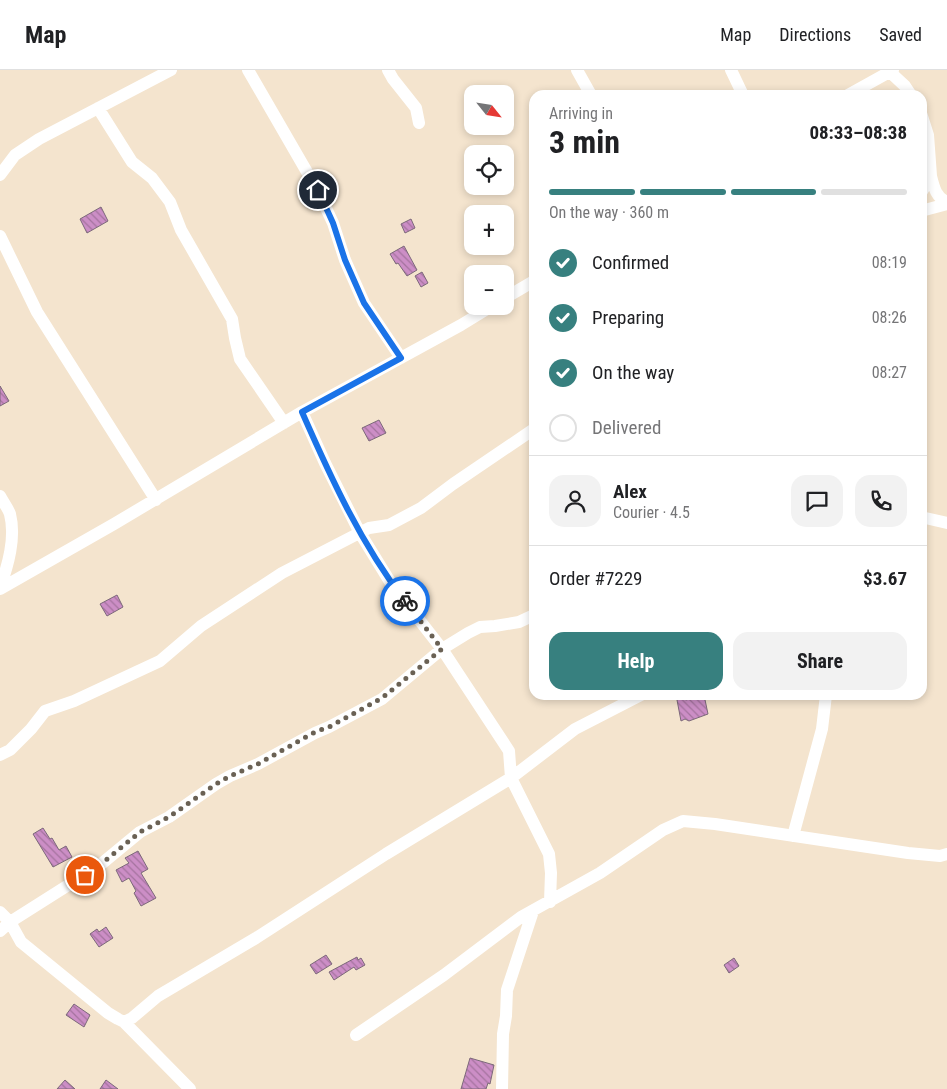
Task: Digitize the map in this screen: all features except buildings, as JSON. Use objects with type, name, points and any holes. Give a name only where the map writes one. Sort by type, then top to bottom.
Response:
[{"type":"street","points":[[0,174],[15,155],[39,139],[171,70]]},
{"type":"street","points":[[248,70],[318,190],[364,303],[401,358]]},
{"type":"street","points":[[388,70],[416,108],[419,123]]},
{"type":"street","points":[[578,70],[588,90]]},
{"type":"street","points":[[731,70],[741,90]]},
{"type":"street","points":[[857,90],[891,71],[908,90]]},
{"type":"street","points":[[98,108],[132,162],[152,178],[170,202],[180,230],[232,319],[240,359],[284,423]]},
{"type":"street","points":[[927,132],[931,176],[935,192],[947,203]]},
{"type":"street","points":[[927,183],[931,176]]},
{"type":"street","points":[[927,208],[947,203]]},
{"type":"street","points":[[0,236],[37,312],[156,500]]},
{"type":"street","points":[[514,293],[529,284]]},
{"type":"street","points":[[0,588],[156,500],[302,412],[476,315]]},
{"type":"street","points":[[302,412],[324,463],[360,533],[392,585],[442,649],[509,751],[527,766]]},
{"type":"street","points":[[0,755],[10,750],[31,729],[45,711],[74,701],[160,661],[201,626],[282,573],[369,528],[389,525],[421,508],[529,432]]},
{"type":"street","points":[[0,496],[10,513],[12,534],[10,562],[0,588]]},
{"type":"street","points":[[927,518],[947,523]]},
{"type":"street","points":[[5,927],[100,865],[140,832],[169,817],[216,784],[258,764],[382,698],[442,649],[480,626],[495,626],[519,622],[529,617]]},
{"type":"street","points":[[124,1022],[132,1018],[158,996],[256,938],[386,854],[511,778],[575,729],[631,700]]},
{"type":"street","points":[[793,836],[822,729],[825,700]]},
{"type":"street","points":[[509,751],[511,778],[549,854],[551,873],[550,902]]},
{"type":"street","points":[[356,1035],[533,910],[600,873],[663,830],[683,821],[715,824],[908,853],[940,856],[947,854]]},
{"type":"street","points":[[502,1089],[503,1034],[507,990],[533,910]]},
{"type":"street","points":[[0,912],[5,927],[21,942],[108,1013],[124,1022],[190,1089]]},
{"type":"way so far","points":[[85,875],[140,832],[169,817],[196,796],[230,776],[280,753],[315,732],[329,727],[382,698],[418,670],[442,649],[405,601]]},
{"type":"route","points":[[318,190],[364,303],[401,358],[302,412],[324,463],[360,533],[392,585],[405,601]]}]
